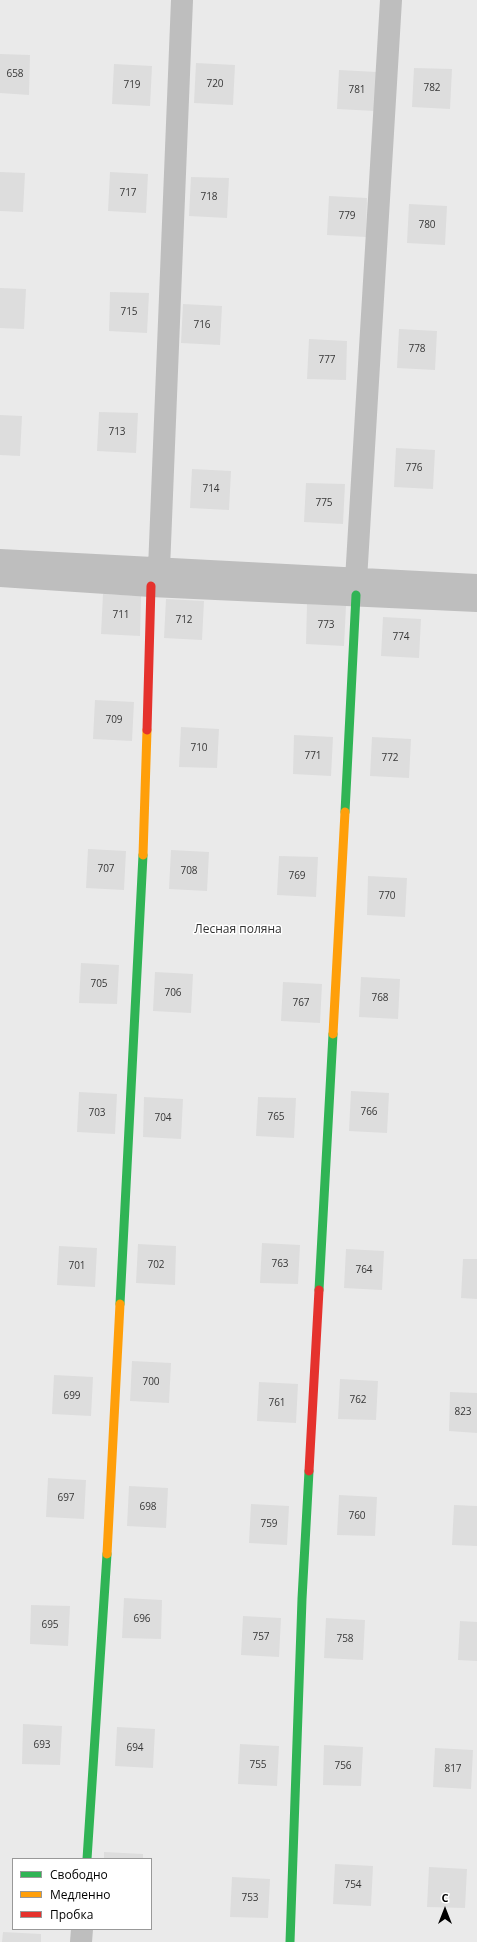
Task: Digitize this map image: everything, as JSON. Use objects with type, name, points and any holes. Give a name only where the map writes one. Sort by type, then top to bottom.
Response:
[{"type":"street","points":[[87,1858],[105,1588],[141,895],[182,0]]},
{"type":"street","points":[[290,1942],[302,1599],[330,1099],[356,588],[391,0]]},
{"type":"street","points":[[0,560],[155,577]]},
{"type":"street","points":[[0,576],[155,577],[356,588],[477,601]]},
{"type":"street","points":[[356,588],[477,585]]},
{"type":"street","points":[[81,1942],[82,1930]]},
{"type":"green space","name":"Лесная поляна","points":[[0,0],[477,0],[477,1942],[0,1942]]},
{"type":"building","points":[[0,54],[30,55],[29,95],[0,93]]},
{"type":"building","points":[[196,63],[235,65],[233,105],[194,103]]},
{"type":"building","points":[[114,64],[152,66],[150,106],[112,104]]},
{"type":"building","points":[[414,68],[452,69],[450,109],[412,107]]},
{"type":"building","points":[[339,70],[377,72],[375,111],[337,109]]},
{"type":"building","points":[[0,172],[25,173],[23,212],[0,211]]},
{"type":"building","points":[[110,172],[148,174],[146,213],[108,211]]},
{"type":"building","points":[[191,177],[229,178],[227,218],[189,216]]},
{"type":"building","points":[[329,196],[367,198],[366,237],[327,235]]},
{"type":"building","points":[[409,204],[447,206],[445,245],[407,243]]},
{"type":"building","points":[[0,288],[26,289],[24,329],[0,328]]},
{"type":"building","points":[[110,292],[149,293],[147,333],[109,331]]},
{"type":"building","points":[[183,304],[222,306],[220,345],[181,343]]},
{"type":"building","points":[[399,329],[437,331],[435,370],[397,368]]},
{"type":"building","points":[[309,339],[347,341],[346,380],[307,379]]},
{"type":"building","points":[[99,412],[138,413],[136,453],[97,451]]},
{"type":"building","points":[[0,415],[22,416],[20,456],[0,455]]},
{"type":"building","points":[[396,448],[435,450],[433,489],[394,487]]},
{"type":"building","points":[[192,469],[231,471],[229,510],[190,508]]},
{"type":"building","points":[[306,483],[345,484],[343,524],[304,522]]},
{"type":"building","points":[[103,594],[141,596],[140,636],[101,634]]},
{"type":"building","points":[[166,599],[204,601],[202,640],[164,638]]},
{"type":"building","points":[[307,604],[346,606],[344,646],[306,644]]},
{"type":"building","points":[[383,617],[421,619],[419,658],[381,656]]},
{"type":"building","points":[[95,700],[134,702],[132,741],[93,739]]},
{"type":"building","points":[[181,727],[219,729],[217,768],[179,767]]},
{"type":"building","points":[[294,735],[333,737],[331,776],[293,774]]},
{"type":"building","points":[[372,737],[411,739],[409,778],[370,776]]},
{"type":"building","points":[[88,849],[126,851],[124,890],[86,888]]},
{"type":"building","points":[[171,850],[209,852],[207,891],[169,889]]},
{"type":"building","points":[[279,856],[318,857],[316,897],[277,895]]},
{"type":"building","points":[[368,876],[407,878],[405,917],[367,915]]},
{"type":"building","points":[[81,963],[119,965],[117,1004],[79,1003]]},
{"type":"building","points":[[155,972],[193,974],[191,1013],[153,1011]]},
{"type":"building","points":[[361,977],[400,979],[398,1019],[359,1017]]},
{"type":"building","points":[[283,982],[322,984],[320,1023],[281,1021]]},
{"type":"building","points":[[351,1091],[389,1093],[387,1133],[349,1131]]},
{"type":"building","points":[[79,1092],[117,1094],[115,1134],[77,1132]]},
{"type":"building","points":[[144,1097],[183,1099],[181,1139],[143,1137]]},
{"type":"building","points":[[258,1097],[296,1098],[294,1138],[256,1136]]},
{"type":"building","points":[[262,1243],[300,1245],[298,1284],[260,1283]]},
{"type":"building","points":[[138,1244],[176,1246],[175,1285],[136,1283]]},
{"type":"building","points":[[59,1246],[97,1248],[95,1287],[57,1285]]},
{"type":"building","points":[[346,1249],[384,1251],[382,1290],[344,1288]]},
{"type":"building","points":[[463,1259],[477,1259],[477,1299],[461,1298]]},
{"type":"building","points":[[132,1361],[171,1363],[169,1403],[130,1401]]},
{"type":"building","points":[[54,1375],[93,1377],[91,1416],[52,1414]]},
{"type":"building","points":[[340,1379],[378,1381],[376,1420],[338,1419]]},
{"type":"building","points":[[259,1382],[298,1384],[296,1423],[257,1421]]},
{"type":"building","points":[[450,1392],[477,1393],[477,1433],[449,1431]]},
{"type":"building","points":[[48,1478],[86,1480],[84,1519],[46,1517]]},
{"type":"building","points":[[129,1486],[168,1488],[166,1528],[127,1526]]},
{"type":"building","points":[[339,1495],[377,1497],[375,1536],[337,1535]]},
{"type":"building","points":[[251,1504],[289,1506],[287,1545],[249,1543]]},
{"type":"building","points":[[454,1505],[477,1506],[477,1546],[452,1545]]},
{"type":"building","points":[[124,1598],[162,1600],[161,1639],[122,1638]]},
{"type":"building","points":[[31,1605],[70,1606],[68,1646],[30,1644]]},
{"type":"building","points":[[243,1616],[281,1618],[279,1657],[241,1655]]},
{"type":"building","points":[[326,1618],[365,1620],[363,1660],[324,1658]]},
{"type":"building","points":[[460,1621],[477,1622],[477,1661],[458,1660]]},
{"type":"building","points":[[23,1724],[62,1726],[60,1765],[22,1764]]},
{"type":"building","points":[[117,1727],[155,1729],[153,1768],[115,1766]]},
{"type":"building","points":[[240,1744],[279,1746],[277,1786],[238,1784]]},
{"type":"building","points":[[324,1745],[363,1747],[361,1786],[323,1785]]},
{"type":"building","points":[[435,1748],[473,1750],[471,1789],[433,1787]]},
{"type":"building","points":[[104,1852],[143,1854],[143,1858],[104,1858]]},
{"type":"building","points":[[335,1864],[373,1866],[371,1906],[333,1904]]},
{"type":"building","points":[[429,1867],[467,1869],[465,1908],[427,1907]]},
{"type":"building","points":[[232,1877],[270,1879],[268,1918],[230,1917]]},
{"type":"building","points":[[3,1932],[41,1934],[41,1942],[2,1942]]},
{"type":"traffic: fast","points":[[345,812],[356,595]]},
{"type":"traffic: fast","points":[[120,1304],[143,855]]},
{"type":"traffic: fast","points":[[319,1290],[333,1034]]},
{"type":"traffic: fast","points":[[290,1942],[302,1599],[309,1471]]},
{"type":"traffic: fast","points":[[87,1858],[107,1554]]},
{"type":"traffic: slow","points":[[143,855],[147,730]]},
{"type":"traffic: slow","points":[[333,1034],[345,812]]},
{"type":"traffic: slow","points":[[107,1554],[120,1304]]},
{"type":"traffic: jam","points":[[147,730],[151,586]]},
{"type":"traffic: jam","points":[[309,1471],[319,1290]]}]
